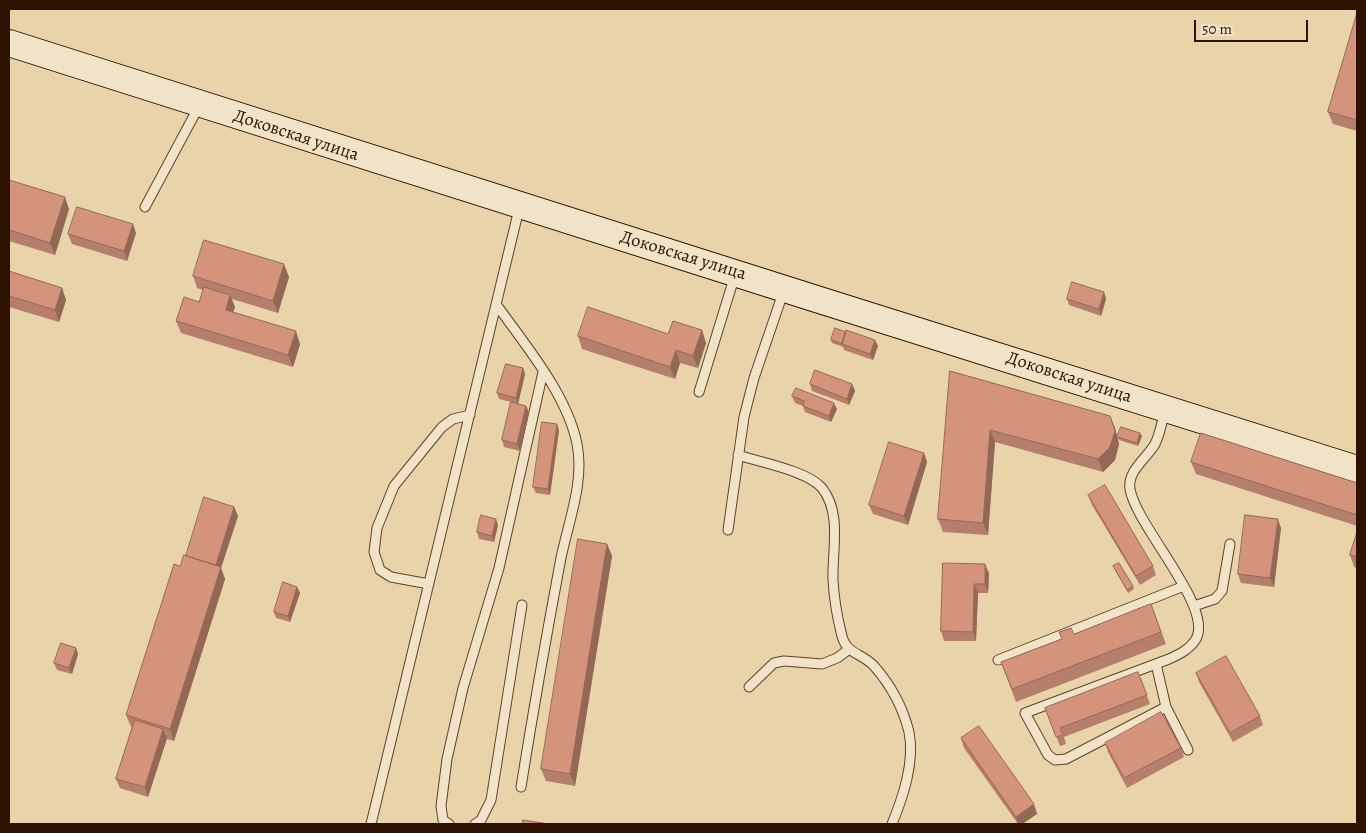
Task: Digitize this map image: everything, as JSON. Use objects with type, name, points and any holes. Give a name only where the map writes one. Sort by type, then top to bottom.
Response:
[{"type":"street","name":"Доковская улица","points":[[9,43],[519,206],[736,272],[1357,469]]},
{"type":"lane","points":[[145,207],[200,105]]},
{"type":"lane","points":[[371,824],[519,206]]},
{"type":"lane","points":[[699,392],[736,272]]},
{"type":"lane","points":[[728,530],[738,454],[754,378],[785,288]]},
{"type":"lane","points":[[496,304],[543,372],[563,406],[577,444],[580,477],[567,527],[547,629],[521,787]]},
{"type":"lane","points":[[449,824],[444,820],[441,806],[447,759],[463,688],[499,568],[543,372]]},
{"type":"lane","points":[[1166,408],[1155,444],[1139,461],[1129,486],[1134,507],[1184,586],[1194,606],[1198,623],[1197,638],[1187,650],[1156,664],[1026,713],[1048,755],[1055,760],[1066,758],[1166,707]]},
{"type":"lane","points":[[429,584],[391,577],[380,570],[374,552],[377,528],[394,486],[430,442],[452,419],[470,414]]},
{"type":"lane","points":[[738,454],[801,475],[820,486],[831,501],[834,519],[833,581],[841,634],[848,650],[872,663],[884,678],[898,702],[909,733],[910,762],[903,796],[892,824]]},
{"type":"lane","points":[[1194,606],[1215,599],[1222,591],[1230,544]]},
{"type":"lane","points":[[998,660],[1184,586]]},
{"type":"lane","points":[[474,824],[481,820],[491,800],[522,606]]},
{"type":"lane","points":[[749,687],[774,664],[784,661],[822,664],[837,658],[848,650]]},
{"type":"lane","points":[[1156,664],[1166,707],[1188,750]]},
{"type":"building","points":[[1357,13],[1357,120],[1328,112]]},
{"type":"building","points":[[9,180],[65,197],[50,243],[9,230]]},
{"type":"building","points":[[77,207],[133,224],[124,251],[68,234]]},
{"type":"building","points":[[204,240],[284,264],[273,301],[193,276]]},
{"type":"building","points":[[9,271],[62,288],[55,310],[9,296]]},
{"type":"building","points":[[1072,282],[1104,292],[1099,309],[1067,299]]},
{"type":"building","points":[[204,287],[230,295],[226,310],[296,331],[288,355],[176,321],[184,297],[199,302]]},
{"type":"building","points":[[588,307],[668,334],[673,321],[702,330],[693,356],[676,350],[670,367],[578,336]]},
{"type":"building","points":[[835,328],[846,332],[842,344],[831,340]]},
{"type":"building","points":[[846,330],[875,340],[870,354],[842,344]]},
{"type":"building","points":[[506,364],[523,368],[516,398],[497,393]]},
{"type":"building","points":[[815,370],[852,384],[847,399],[810,384]]},
{"type":"building","points":[[950,371],[1110,416],[1115,431],[1110,447],[1098,459],[990,430],[983,523],[938,519]]},
{"type":"building","points":[[796,388],[834,403],[829,416],[803,406],[804,401],[792,396]]},
{"type":"building","points":[[511,402],[526,406],[517,444],[502,440]]},
{"type":"building","points":[[542,422],[557,424],[548,489],[533,487]]},
{"type":"building","points":[[1121,427],[1140,433],[1137,443],[1117,437]]},
{"type":"building","points":[[1201,433],[1357,483],[1357,515],[1191,462]]},
{"type":"building","points":[[889,442],[924,453],[904,516],[869,505]]},
{"type":"building","points":[[1105,485],[1153,566],[1136,576],[1088,495]]},
{"type":"building","points":[[204,497],[234,507],[216,565],[186,556]]},
{"type":"building","points":[[481,515],[496,519],[492,536],[477,532]]},
{"type":"building","points":[[1245,515],[1278,519],[1270,578],[1238,574]]},
{"type":"building","points":[[1357,532],[1357,557],[1350,555]]},
{"type":"building","points":[[578,539],[607,544],[570,774],[541,769]]},
{"type":"building","points":[[184,555],[221,567],[170,729],[126,715],[174,564],[180,566]]},
{"type":"building","points":[[943,563],[985,564],[985,584],[974,584],[973,632],[941,631]]},
{"type":"building","points":[[1119,563],[1133,586],[1127,590],[1113,566]]},
{"type":"building","points":[[283,582],[297,587],[288,616],[274,612]]},
{"type":"building","points":[[1151,604],[1161,632],[1012,689],[1001,662],[1062,639],[1059,632],[1071,628],[1074,634]]},
{"type":"building","points":[[61,643],[76,648],[69,668],[54,663]]},
{"type":"building","points":[[1226,656],[1260,716],[1230,733],[1196,673]]},
{"type":"building","points":[[1138,672],[1147,695],[1060,728],[1063,735],[1056,737],[1045,708]]},
{"type":"building","points":[[1161,712],[1181,748],[1124,778],[1105,743]]},
{"type":"building","points":[[135,720],[163,729],[145,787],[116,779]]},
{"type":"building","points":[[979,726],[1034,804],[1016,817],[961,738]]},
{"type":"building","points":[[523,820],[549,824],[523,824]]}]
